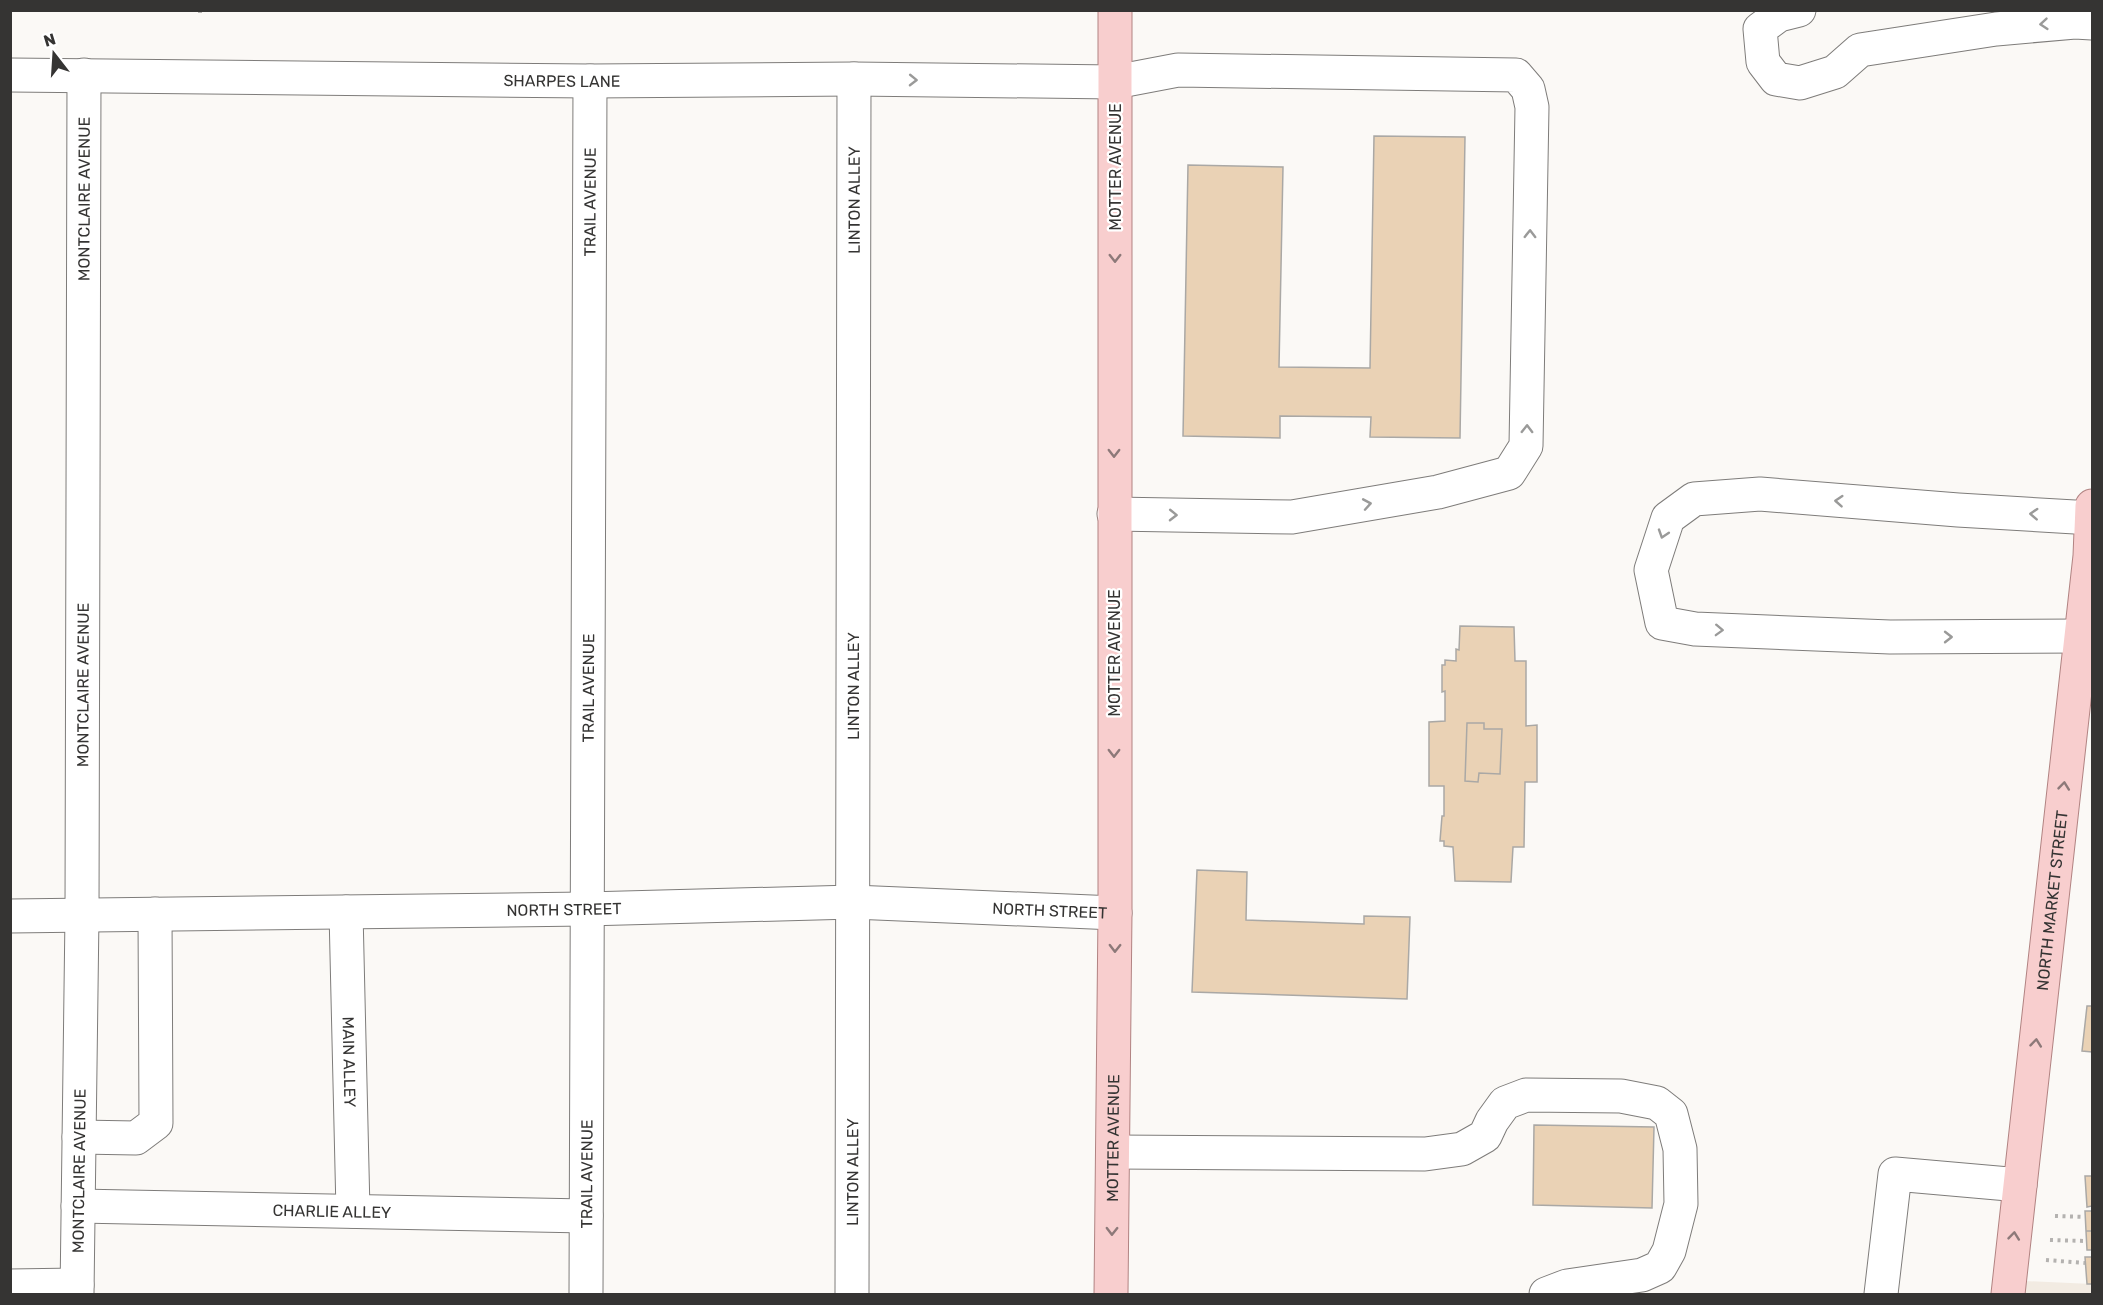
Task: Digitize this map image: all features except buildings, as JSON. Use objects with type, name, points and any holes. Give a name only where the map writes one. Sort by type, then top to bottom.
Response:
[{"type":"main road","name":"MOTTER AVENUE","points":[[1112,1294],[1115,913],[1115,10]]},
{"type":"main road","name":"NORTH MARKET STREET","points":[[2008,1294],[2091,556],[2092,506]]},
{"type":"street","points":[[1798,10],[1779,15],[1760,29],[1763,62],[1776,79],[1800,83],[1834,72],[1860,50],[1996,29],[2075,22],[2092,23]]},
{"type":"street","name":"SHARPES LANE","points":[[10,75],[591,81],[854,79],[1115,82],[1178,70],[1516,75],[1528,89],[1532,106],[1526,446],[1509,473],[1438,492],[1292,517],[1114,513]]},
{"type":"street","name":"MONTCLAIRE AVENUE","points":[[77,1290],[82,915],[84,75]]},
{"type":"street","name":"LINTON ALLEY","points":[[852,1294],[854,79]]},
{"type":"street","name":"TRAIL AVENUE","points":[[586,1294],[591,81]]},
{"type":"street","points":[[2081,636],[1890,637],[1695,629],[1662,623],[1651,570],[1668,518],[1694,499],[1760,494],[2092,518]]},
{"type":"street","name":"NORTH STREET","points":[[10,916],[586,909],[853,902],[1115,913]]},
{"type":"street","name":"MAIN ALLEY","points":[[346,912],[353,1211]]},
{"type":"street","points":[[79,1137],[136,1138],[156,1123],[155,914]]},
{"type":"street","points":[[1113,1152],[1425,1154],[1462,1149],[1485,1136],[1492,1120],[1505,1103],[1526,1095],[1621,1096],[1657,1103],[1671,1114],[1680,1149],[1681,1180],[1681,1204],[1677,1223],[1669,1251],[1660,1267],[1642,1275],[1567,1286],[1546,1294]]},
{"type":"street","points":[[1881,1294],[1895,1174],[2020,1185]]},
{"type":"street","name":"CHARLIE ALLEY","points":[[78,1206],[586,1216]]},
{"type":"street","points":[[10,1286],[77,1290]]},
{"type":"path","points":[[2055,1216],[2085,1217]]},
{"type":"path","points":[[2050,1240],[2086,1241]]},
{"type":"path","points":[[2046,1260],[2085,1263]]},
{"type":"shaded area","points":[[2024,1281],[2092,1284],[2092,1294],[2022,1294]]}]
